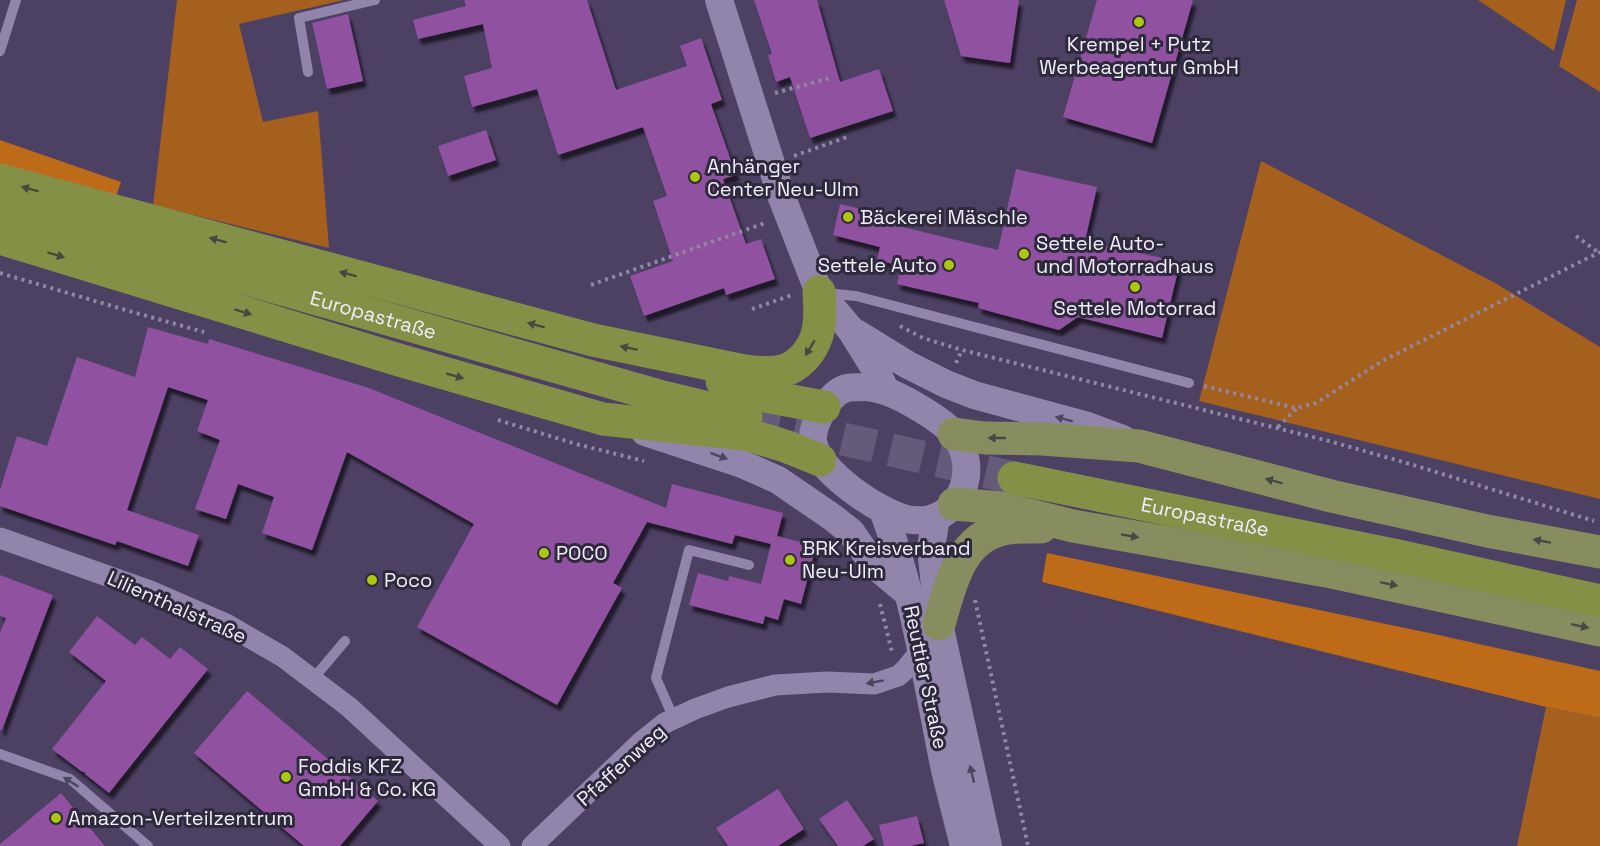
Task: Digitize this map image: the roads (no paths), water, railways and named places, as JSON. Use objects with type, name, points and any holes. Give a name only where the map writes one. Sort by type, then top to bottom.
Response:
[{"type":"highway","points":[[0,180],[570,334],[664,356],[744,371],[765,373],[783,371],[803,359],[817,336],[820,315],[816,284]]},
{"type":"highway","name":"Europastraße","points":[[0,210],[663,397],[747,417]]},
{"type":"highway","points":[[0,238],[399,360],[603,419],[745,434],[820,460]]},
{"type":"highway","points":[[664,356],[749,393],[834,398]]},
{"type":"highway","name":"Europastraße","points":[[1014,478],[1398,556],[1600,601]]},
{"type":"highway","name":"Europastraße","points":[[1398,556],[1600,582]]},
{"type":"main road","points":[[719,0],[788,216],[816,284],[850,330],[874,367],[886,391]]},
{"type":"main road","points":[[850,330],[850,368],[834,398],[815,423],[813,442],[820,460],[833,475],[884,510],[904,519],[918,521],[945,511],[1001,508],[1073,526],[1332,572],[1600,630]]},
{"type":"main road","points":[[850,330],[908,365],[946,384],[974,395],[1088,426],[1139,446],[1331,496],[1487,531],[1600,552]]},
{"type":"main road","name":"Reuttier Straße","points":[[834,398],[867,387],[886,391],[923,411],[954,434],[965,453],[967,474],[963,491],[945,511],[930,548],[934,639],[946,773],[964,846]]},
{"type":"main road","points":[[603,419],[742,464],[778,480],[851,532],[873,564],[909,594]]},
{"type":"main road","points":[[954,434],[985,438],[1042,439],[1139,446]]},
{"type":"main road","name":"Reuttier Straße","points":[[884,510],[909,594],[934,639],[988,846]]},
{"type":"main road","points":[[934,639],[957,566],[976,542],[987,534],[1002,529],[1073,526]]},
{"type":"street","name":"Lilienthalstraße","points":[[0,538],[150,591],[228,625],[283,657],[349,706],[500,846]]},
{"type":"street","name":"Pfaffenweg","points":[[532,846],[640,743],[665,723],[695,709],[775,685],[827,682],[874,684],[898,676],[934,639]]},
{"type":"lane","points":[[0,51],[4,25],[16,0]]},
{"type":"lane","points":[[308,72],[299,18],[375,0]]},
{"type":"lane","points":[[816,284],[1189,383]]},
{"type":"lane","points":[[674,719],[656,678],[689,550],[749,565]]},
{"type":"lane","points":[[313,679],[345,641]]},
{"type":"lane","points":[[0,754],[70,779],[148,846]]},
{"type":"tunnel","points":[[747,417],[1014,478]]},
{"type":"place","name":"Krempel + Putz Werbeagentur GmbH","points":[[1139,22]]},
{"type":"place","name":"Anhänger Center Neu-Ulm","points":[[695,177]]},
{"type":"place","name":"Bäckerei Mäschle","points":[[848,217]]},
{"type":"place","name":"Settele Auto- und Motorradhaus","points":[[1024,254]]},
{"type":"place","name":"Settele Auto","points":[[949,265]]},
{"type":"place","name":"Settele Motorrad","points":[[1135,287]]},
{"type":"place","name":"POCO","points":[[544,553]]},
{"type":"place","name":"BRK Kreisverband Neu-Ulm","points":[[790,560]]},
{"type":"place","name":"Poco","points":[[372,580]]},
{"type":"place","name":"Foddis KFZ GmbH & Co. KG","points":[[286,777]]},
{"type":"place","name":"Amazon-Verteilzentrum","points":[[56,818]]}]
